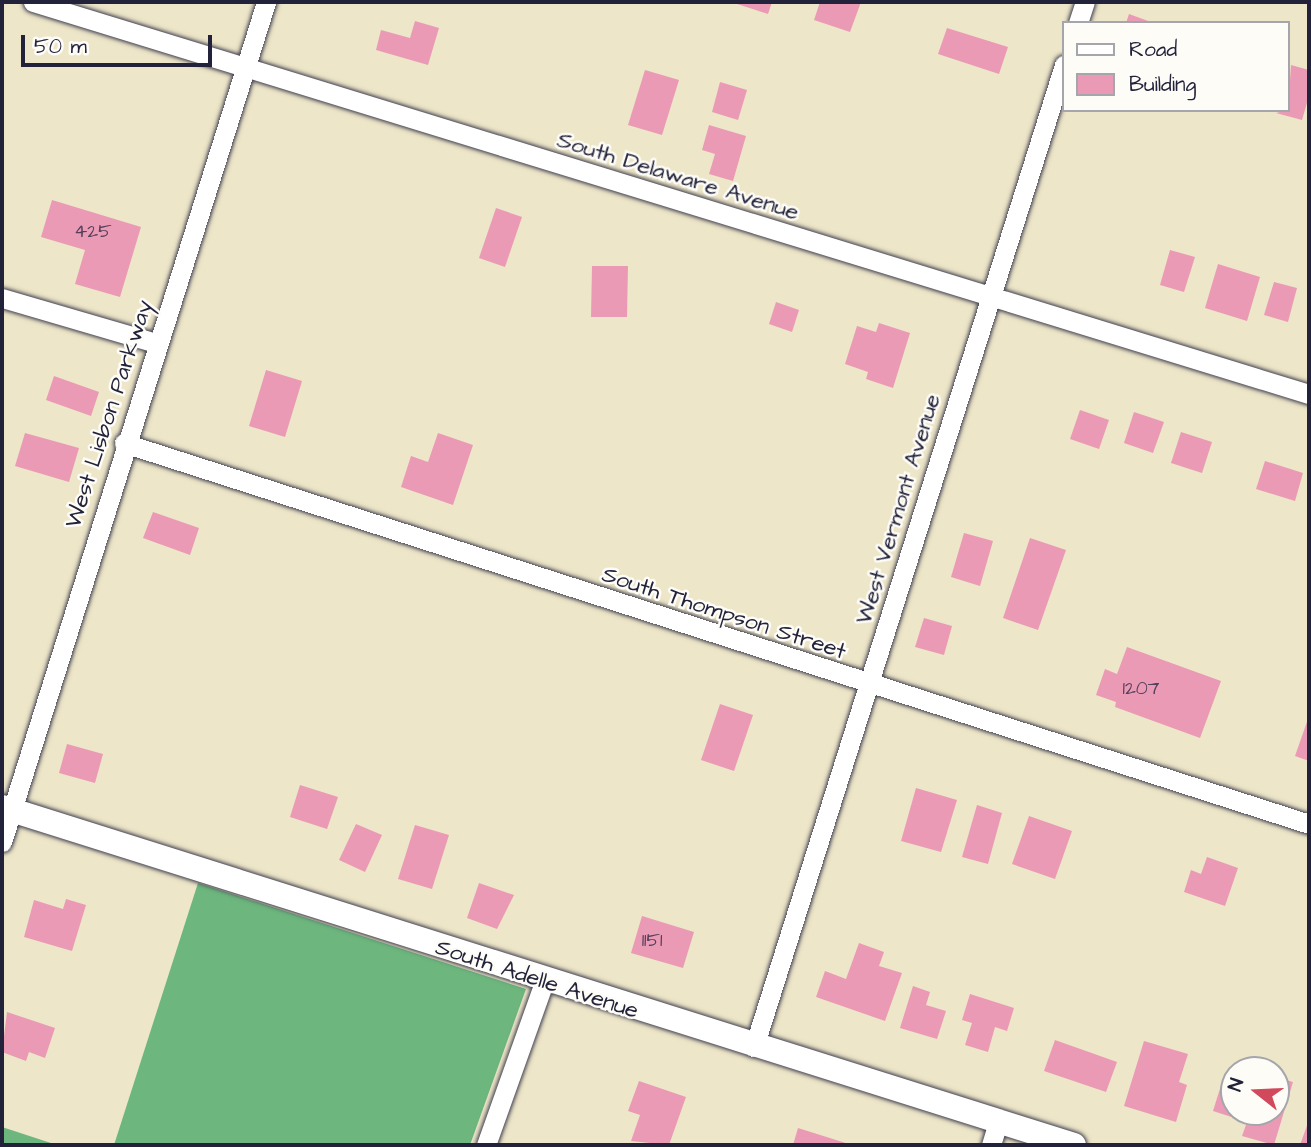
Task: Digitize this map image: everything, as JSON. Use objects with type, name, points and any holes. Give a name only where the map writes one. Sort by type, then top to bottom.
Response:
[{"type":"street","name":"South Delaware Avenue","points":[[33,2],[1309,394]]},
{"type":"street","name":"West Lisbon Parkway","points":[[2,842],[7,809],[266,2]]},
{"type":"street","points":[[1079,21],[1085,2]]},
{"type":"street","name":"West Vermont Avenue","points":[[754,1047],[1062,71]]},
{"type":"street","points":[[2,298],[156,343]]},
{"type":"street","name":"South Thompson Street","points":[[124,443],[868,686],[1309,824]]},
{"type":"street","name":"South Adelle Avenue","points":[[7,809],[754,1047],[994,1133],[1074,1145]]},
{"type":"street","points":[[486,1145],[544,982]]},
{"type":"green space","points":[[198,883],[526,989],[470,1145],[114,1145]]},
{"type":"green space","points":[[2,1127],[57,1145],[2,1145]]},
{"type":"building","points":[[731,2],[772,2],[768,14]]},
{"type":"building","points":[[820,2],[861,2],[850,32],[814,20]]},
{"type":"building","points":[[1129,14],[1148,21],[1127,21]]},
{"type":"building","points":[[415,21],[439,28],[428,65],[376,50],[381,30],[410,38]]},
{"type":"building","points":[[947,28],[1008,47],[999,74],[938,54]]},
{"type":"building","points":[[1291,65],[1309,70],[1309,96],[1302,120],[1276,113],[1290,112]]},
{"type":"building","points":[[645,70],[679,80],[662,135],[628,125]]},
{"type":"building","points":[[720,82],[747,90],[738,120],[712,112]]},
{"type":"building","points":[[709,125],[746,136],[733,181],[709,174],[715,154],[702,150]]},
{"type":"building","points":[[52,200],[141,227],[120,297],[75,284],[85,250],[41,237]]},
{"type":"building","points":[[496,208],[522,217],[505,267],[479,258]]},
{"type":"building","points":[[1170,250],[1195,257],[1184,292],[1160,285]]},
{"type":"building","points":[[1218,264],[1260,277],[1247,321],[1205,308]]},
{"type":"building","points":[[592,266],[628,266],[627,317],[591,317]]},
{"type":"building","points":[[1274,282],[1297,288],[1288,322],[1264,315]]},
{"type":"building","points":[[776,302],[799,310],[792,332],[769,324]]},
{"type":"building","points":[[879,323],[910,333],[893,388],[866,379],[868,372],[845,364],[857,326],[876,332]]},
{"type":"building","points":[[266,370],[302,381],[285,437],[249,426]]},
{"type":"building","points":[[54,376],[99,392],[91,416],[46,400]]},
{"type":"building","points":[[1080,410],[1109,420],[1099,449],[1070,439]]},
{"type":"building","points":[[1134,412],[1164,422],[1153,453],[1124,443]]},
{"type":"building","points":[[1181,432],[1212,442],[1202,473],[1171,463]]},
{"type":"building","points":[[25,433],[79,448],[69,482],[15,466]]},
{"type":"building","points":[[438,433],[473,445],[453,505],[401,487],[411,456],[428,462]]},
{"type":"building","points":[[1265,461],[1303,473],[1295,501],[1256,489]]},
{"type":"building","points":[[153,512],[199,528],[190,555],[143,538]]},
{"type":"building","points":[[964,533],[993,541],[980,586],[951,577]]},
{"type":"building","points":[[1030,538],[1066,550],[1038,630],[1003,618]]},
{"type":"building","points":[[924,618],[952,626],[944,655],[915,647]]},
{"type":"building","points":[[1127,647],[1221,681],[1200,738],[1115,707],[1116,702],[1096,695],[1105,669],[1117,674]]},
{"type":"building","points":[[720,704],[753,715],[734,771],[701,760]]},
{"type":"building","points":[[1309,716],[1309,761],[1295,756]]},
{"type":"building","points":[[67,744],[103,754],[95,783],[59,773]]},
{"type":"building","points":[[300,785],[338,797],[327,829],[290,817]]},
{"type":"building","points":[[916,788],[957,800],[941,852],[901,841]]},
{"type":"building","points":[[977,805],[1002,813],[988,864],[962,857]]},
{"type":"building","points":[[1029,816],[1072,831],[1055,879],[1012,864]]},
{"type":"building","points":[[356,824],[382,835],[365,872],[339,860]]},
{"type":"building","points":[[415,825],[449,835],[432,889],[398,879]]},
{"type":"building","points":[[1207,857],[1238,868],[1225,906],[1184,892],[1191,870],[1201,874]]},
{"type":"building","points":[[479,883],[514,895],[497,929],[467,918]]},
{"type":"building","points":[[66,899],[86,905],[72,951],[24,937],[34,900],[63,909]]},
{"type":"building","points":[[642,916],[694,932],[683,968],[631,953]]},
{"type":"building","points":[[859,943],[884,952],[879,966],[902,973],[885,1021],[816,997],[825,971],[846,979]]},
{"type":"building","points":[[913,986],[930,992],[926,1005],[946,1011],[937,1039],[900,1028]]},
{"type":"building","points":[[970,994],[1014,1008],[1007,1031],[995,1027],[988,1052],[965,1045],[972,1023],[962,1020]]},
{"type":"building","points":[[7,1012],[55,1028],[45,1058],[29,1052],[26,1061],[2,1052]]},
{"type":"building","points":[[1055,1040],[1117,1062],[1106,1092],[1044,1071]]},
{"type":"building","points":[[1144,1041],[1188,1054],[1179,1082],[1187,1085],[1176,1122],[1124,1106]]},
{"type":"building","points":[[639,1081],[686,1097],[669,1145],[631,1141],[640,1115],[628,1111]]},
{"type":"building","points":[[1220,1089],[1220,1113],[1213,1111]]},
{"type":"building","points":[[1309,1120],[1309,1145],[1300,1145]]},
{"type":"building","points":[[1246,1126],[1280,1126],[1274,1145],[1242,1136]]},
{"type":"building","points":[[798,1128],[852,1145],[793,1145]]}]
